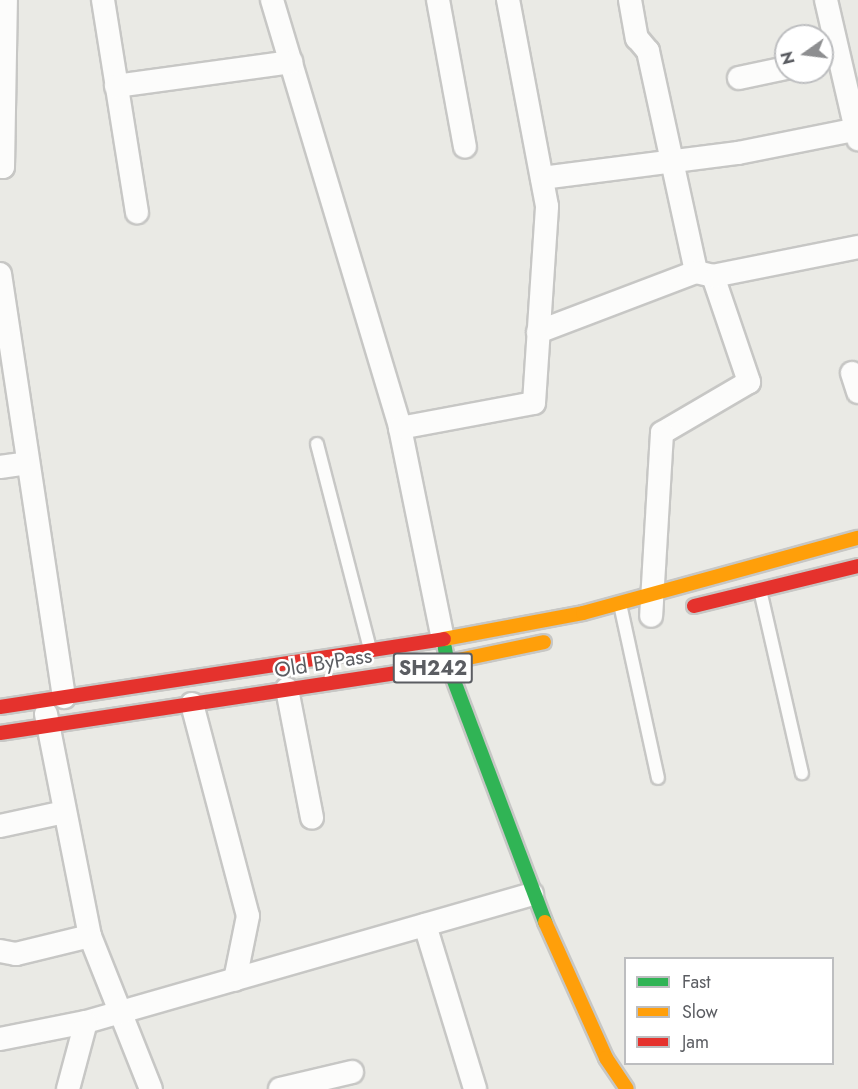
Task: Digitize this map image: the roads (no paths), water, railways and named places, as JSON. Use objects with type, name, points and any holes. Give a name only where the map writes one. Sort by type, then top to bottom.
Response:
[{"type":"main road","points":[[618,624],[655,608],[858,538]]},
{"type":"main road","points":[[684,608],[858,566]]},
{"type":"main road","points":[[0,707],[443,639],[620,604],[655,608]]},
{"type":"main road","points":[[443,639],[448,665],[532,894],[606,1058],[627,1089]]},
{"type":"main road","name":"Old ByPass","points":[[0,733],[448,665],[556,639]]},
{"type":"street","points":[[0,166],[3,167],[6,0]]},
{"type":"street","points":[[103,0],[137,212]]},
{"type":"street","points":[[272,0],[400,428],[443,639]]},
{"type":"street","points":[[438,0],[465,147]]},
{"type":"street","points":[[400,428],[534,403],[547,206],[508,0]]},
{"type":"street","points":[[630,0],[637,38],[648,51],[669,162],[704,274],[749,382],[662,433],[655,608]]},
{"type":"street","points":[[826,0],[828,24]]},
{"type":"street","points":[[116,86],[291,62]]},
{"type":"street","points":[[542,178],[738,153],[857,132],[834,70]]},
{"type":"street","points":[[739,78],[774,71]]},
{"type":"street","points":[[538,332],[704,274],[858,247]]},
{"type":"street","points":[[0,274],[28,463],[54,699],[48,726],[90,936],[123,1011],[151,1089]]},
{"type":"street","points":[[0,467],[28,463]]},
{"type":"street","points":[[287,689],[312,818]]},
{"type":"street","points":[[192,704],[248,916],[236,980]]},
{"type":"street","points":[[0,826],[65,812]]},
{"type":"street","points":[[0,1038],[86,1022],[532,894]]},
{"type":"street","points":[[425,925],[475,1089]]},
{"type":"street","points":[[0,951],[16,954],[90,936]]},
{"type":"street","points":[[68,1089],[86,1022]]},
{"type":"street","points":[[280,1089],[352,1072]]},
{"type":"lane","points":[[318,444],[370,650]]},
{"type":"lane","points":[[760,590],[802,773]]},
{"type":"lane","points":[[620,604],[618,624],[658,778]]}]
